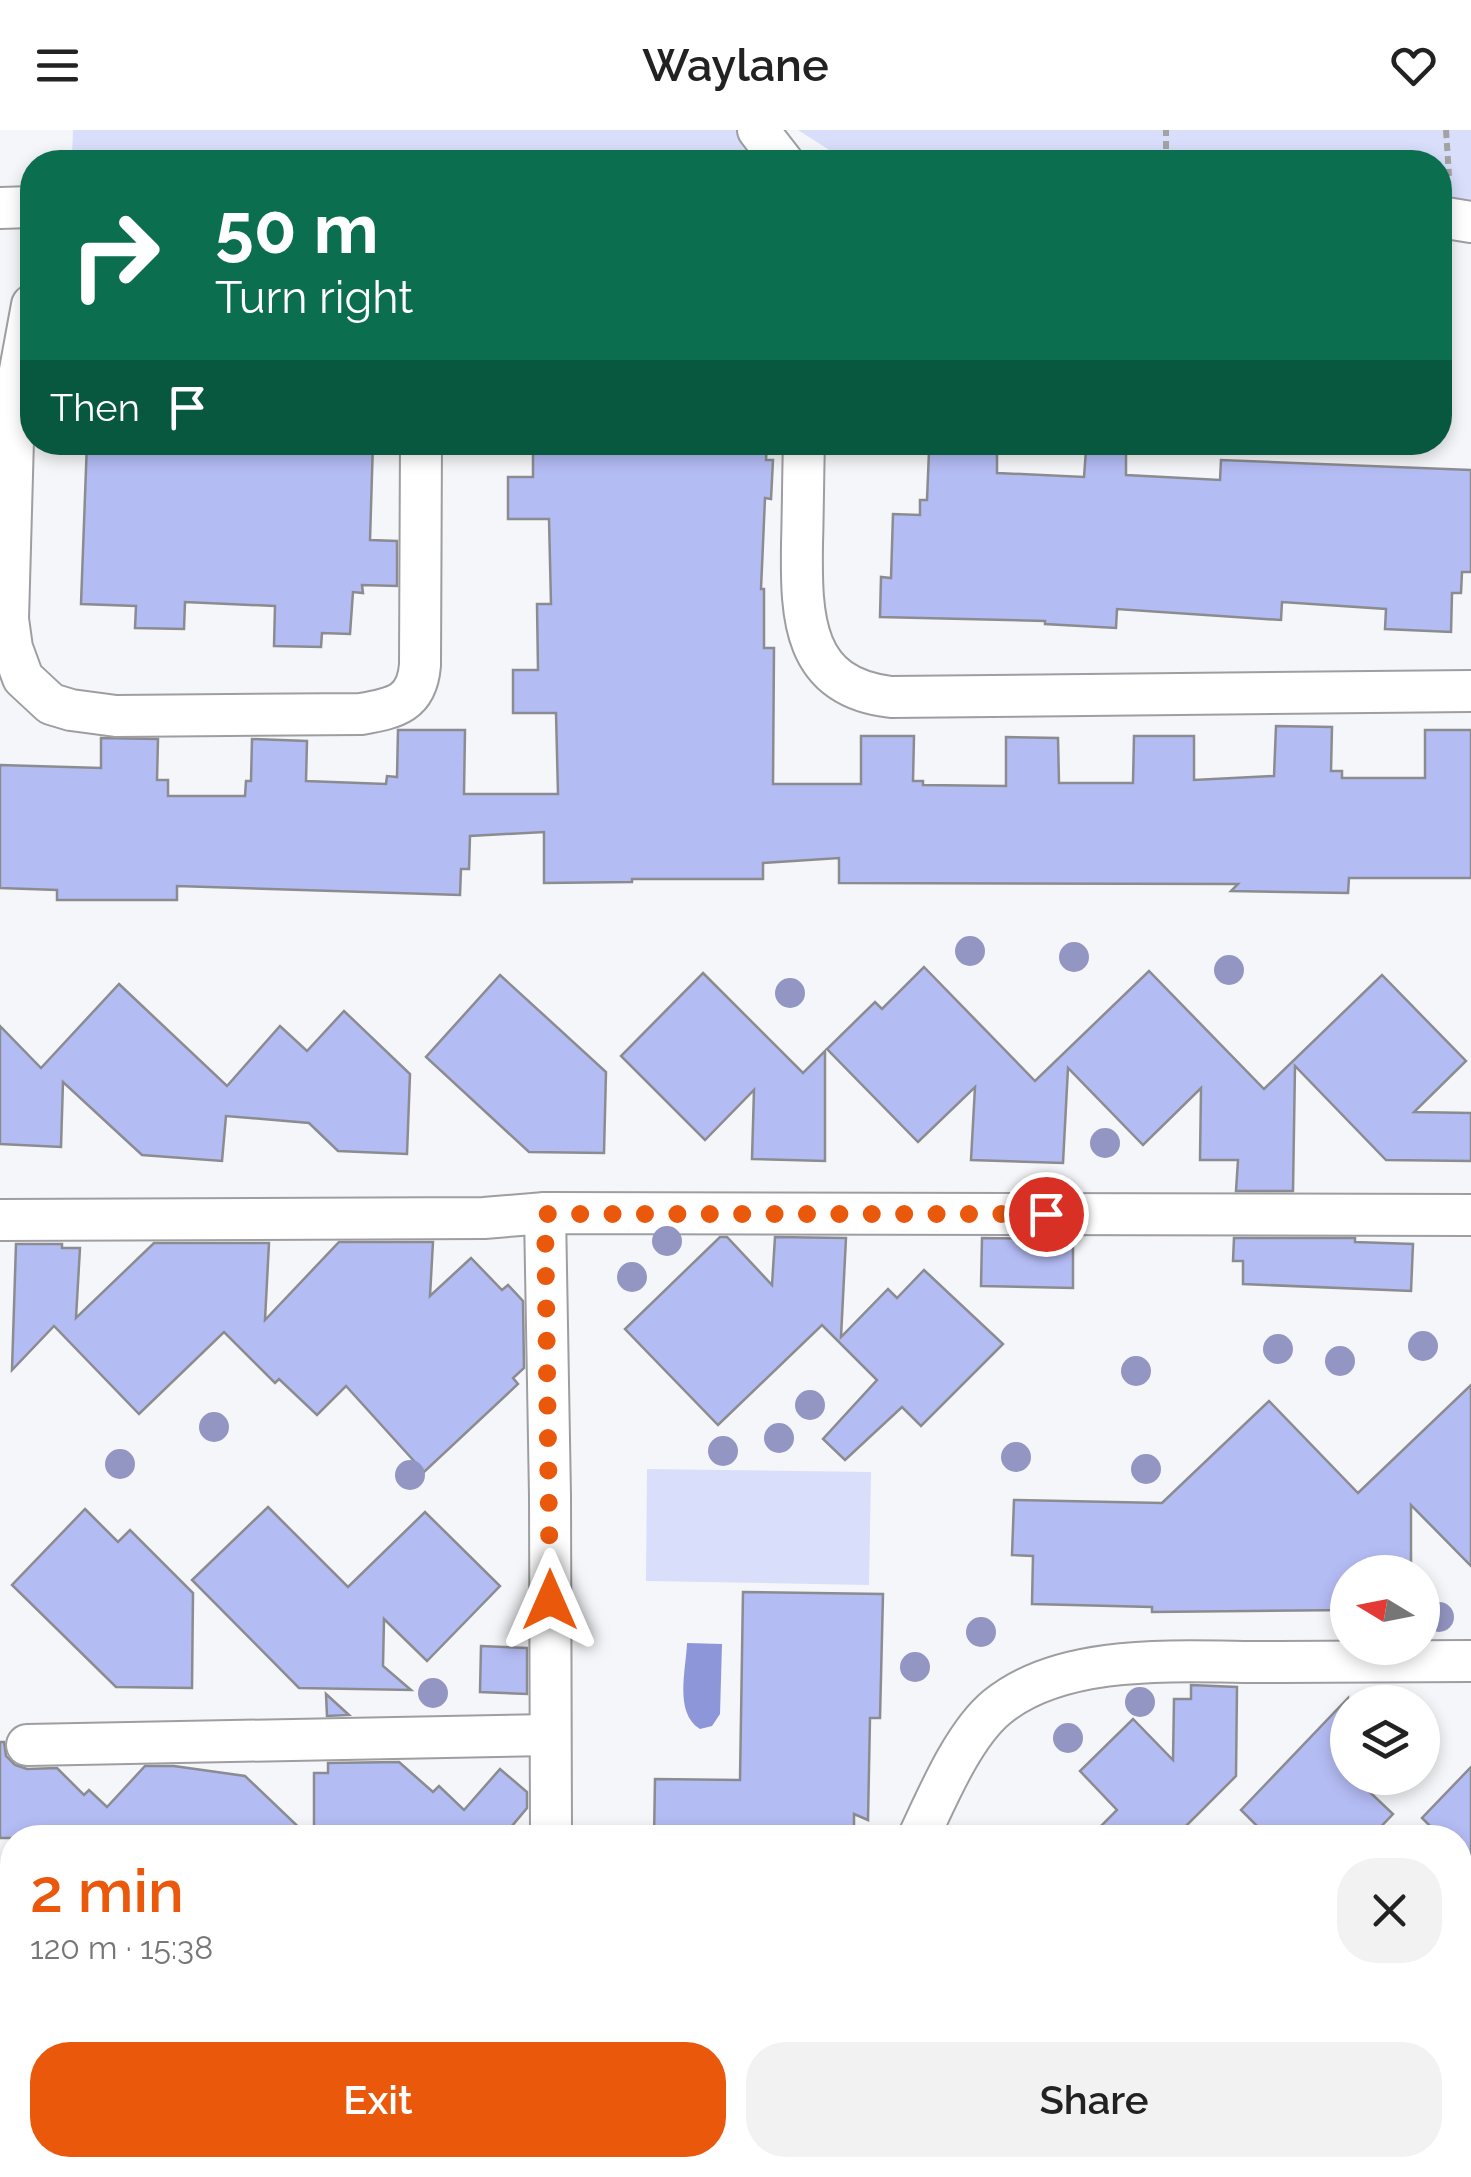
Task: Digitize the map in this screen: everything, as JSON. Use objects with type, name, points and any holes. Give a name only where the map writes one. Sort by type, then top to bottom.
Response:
[{"type":"street","points":[[758,130],[774,150]]},
{"type":"street","points":[[20,371],[14,404],[8,619],[12,648],[23,678],[51,704],[116,716],[342,714],[383,710],[406,700],[418,687],[420,665],[421,455]]},
{"type":"street","points":[[804,455],[802,611],[818,658],[848,687],[891,697],[1471,691]]},
{"type":"street","points":[[545,1214],[551,1825]]},
{"type":"street","points":[[0,1220],[484,1218],[545,1214],[1471,1214]]},
{"type":"street","points":[[925,1825],[985,1719],[1016,1694],[1046,1680],[1088,1669],[1151,1663],[1471,1661]]},
{"type":"street","points":[[27,1744],[549,1736]]},
{"type":"shaded area","points":[[73,130],[752,130],[766,150],[72,150]]},
{"type":"shaded area","points":[[798,130],[1471,130],[1471,200],[1452,199],[1452,150],[829,150]]},
{"type":"shaded area","points":[[647,1469],[871,1472],[869,1585],[646,1581]]},
{"type":"water","points":[[687,1643],[722,1644],[720,1714],[712,1726],[700,1729],[692,1722],[684,1702]]},
{"type":"building","points":[[87,455],[373,455],[370,540],[397,541],[397,586],[362,585],[363,593],[353,592],[350,634],[322,633],[321,647],[274,646],[275,606],[185,602],[184,629],[135,628],[136,606],[81,604]]},
{"type":"building","points":[[533,455],[766,455],[766,460],[773,460],[771,499],[765,498],[761,589],[764,648],[774,648],[773,784],[861,784],[861,736],[914,736],[913,781],[923,781],[923,785],[1006,786],[1006,737],[1058,738],[1059,783],[1133,783],[1134,736],[1194,736],[1194,780],[1274,776],[1276,726],[1332,727],[1331,771],[1342,771],[1342,778],[1425,778],[1425,730],[1471,730],[1471,878],[1349,878],[1348,893],[1231,891],[1238,884],[839,883],[839,858],[763,863],[763,879],[544,883],[544,832],[470,836],[469,869],[461,869],[460,895],[177,886],[177,900],[57,900],[57,890],[0,888],[0,765],[101,768],[101,738],[158,739],[157,780],[168,780],[168,796],[245,796],[246,781],[251,781],[252,739],[307,741],[306,781],[386,784],[387,776],[397,777],[398,730],[465,730],[464,794],[558,794],[556,713],[513,713],[513,670],[538,670],[537,604],[551,604],[549,519],[508,519],[508,477],[533,477]]},
{"type":"building","points":[[929,455],[997,455],[997,473],[1084,477],[1086,455],[1126,455],[1126,475],[1220,480],[1221,460],[1471,470],[1471,572],[1462,572],[1461,593],[1452,593],[1451,632],[1385,629],[1386,609],[1282,602],[1281,620],[1117,609],[1116,628],[1045,621],[880,617],[881,577],[891,578],[893,514],[920,515],[920,500],[927,500]]},
{"type":"building","points":[[924,967],[1035,1081],[1149,971],[1264,1089],[1382,975],[1466,1061],[1414,1112],[1471,1113],[1471,1161],[1386,1160],[1295,1066],[1293,1191],[1236,1191],[1238,1160],[1200,1160],[1201,1088],[1143,1145],[1068,1068],[1063,1163],[971,1160],[975,1087],[918,1142],[827,1049],[875,1002],[882,1009]]},
{"type":"building","points":[[703,973],[803,1073],[825,1051],[825,1161],[752,1159],[754,1090],[705,1140],[621,1056]]},
{"type":"building","points":[[500,975],[606,1072],[604,1153],[529,1152],[426,1057]]},
{"type":"building","points":[[119,984],[227,1086],[280,1026],[307,1051],[344,1011],[410,1074],[407,1154],[338,1151],[309,1123],[226,1116],[222,1161],[142,1155],[63,1082],[61,1147],[0,1144],[0,1026],[41,1068]]},
{"type":"building","points":[[720,1237],[727,1237],[772,1285],[775,1237],[846,1238],[841,1337],[888,1289],[897,1298],[924,1270],[1003,1344],[921,1426],[902,1407],[845,1460],[823,1439],[877,1380],[822,1325],[718,1425],[625,1329]]},
{"type":"building","points":[[982,1238],[1073,1239],[1073,1288],[981,1286]]},
{"type":"building","points":[[1234,1238],[1355,1238],[1355,1242],[1413,1244],[1411,1291],[1243,1284],[1243,1261],[1233,1261]]},
{"type":"building","points":[[339,1242],[433,1242],[430,1296],[471,1258],[502,1290],[508,1285],[523,1301],[524,1368],[513,1378],[518,1384],[424,1472],[346,1386],[317,1415],[279,1379],[275,1383],[224,1332],[139,1414],[54,1326],[12,1370],[16,1244],[80,1248],[76,1318],[154,1243],[269,1243],[265,1320]]},
{"type":"building","points":[[1471,1385],[1471,1566],[1411,1505],[1411,1555],[1330,1555],[1330,1610],[1152,1612],[1152,1607],[1032,1604],[1033,1556],[1012,1555],[1014,1500],[1162,1503],[1269,1401],[1358,1493]]},
{"type":"building","points":[[268,1507],[348,1587],[425,1512],[500,1586],[427,1661],[384,1619],[383,1666],[411,1690],[299,1688],[192,1580]]},
{"type":"building","points":[[85,1509],[118,1542],[130,1530],[193,1593],[192,1688],[116,1687],[12,1585]]},
{"type":"building","points":[[743,1592],[883,1594],[880,1718],[870,1718],[868,1820],[854,1814],[854,1825],[654,1825],[655,1779],[740,1780]]},
{"type":"building","points":[[481,1646],[527,1648],[527,1694],[480,1692]]},
{"type":"building","points":[[1191,1685],[1237,1687],[1236,1776],[1187,1825],[1102,1825],[1117,1810],[1080,1771],[1133,1719],[1173,1760],[1174,1699],[1191,1699]]},
{"type":"building","points":[[326,1694],[349,1715],[327,1716]]},
{"type":"building","points":[[1330,1717],[1330,1795],[1373,1795],[1393,1814],[1382,1825],[1256,1825],[1241,1810]]},
{"type":"building","points":[[0,1742],[4,1742],[6,1756],[15,1765],[27,1769],[57,1768],[84,1795],[89,1790],[107,1807],[145,1766],[174,1766],[245,1776],[296,1825],[0,1825]]},
{"type":"building","points":[[399,1762],[433,1792],[439,1786],[464,1810],[500,1769],[527,1792],[527,1808],[513,1825],[314,1825],[314,1773],[328,1773],[328,1763]]},
{"type":"building","points":[[1471,1767],[1471,1825],[1429,1825],[1422,1818]]},
{"type":"route","points":[[550,1600],[545,1214],[1046,1214]]}]
